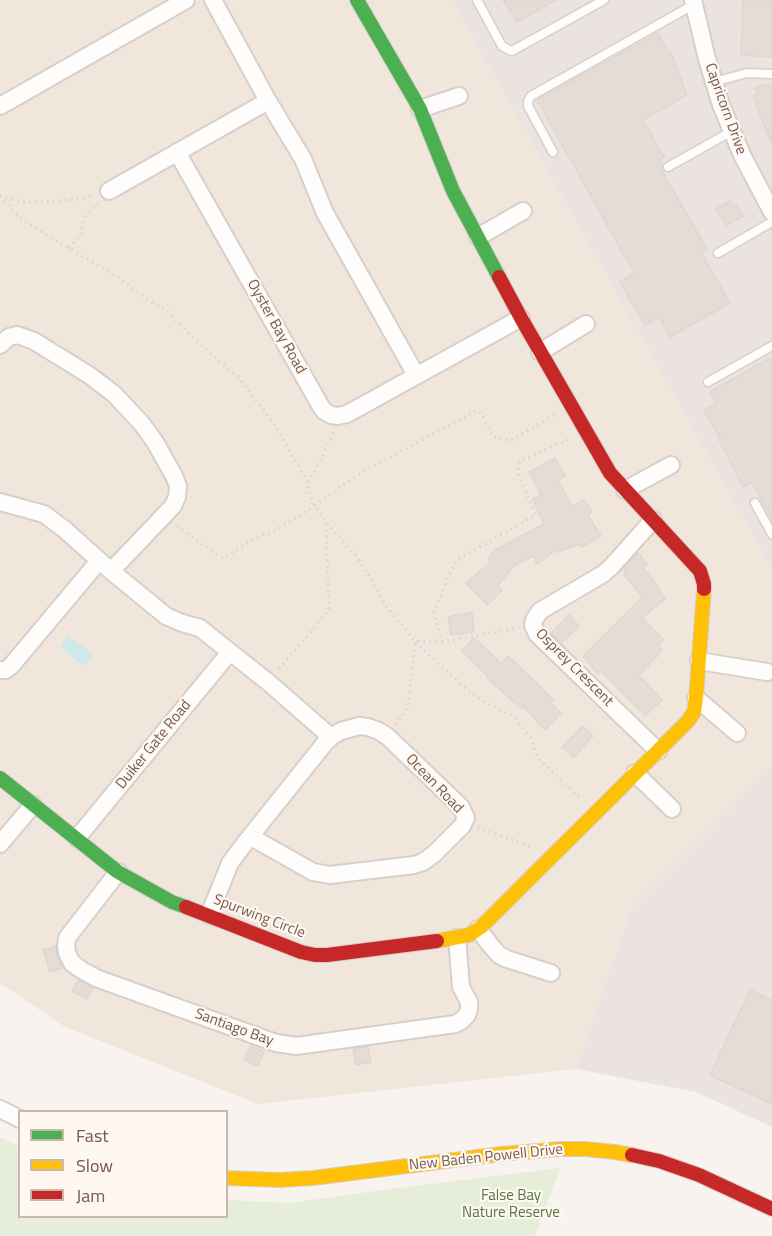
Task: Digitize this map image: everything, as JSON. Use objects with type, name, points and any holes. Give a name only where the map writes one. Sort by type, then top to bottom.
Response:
[{"type":"street","points":[[0,106],[186,0]]},
{"type":"street","points":[[213,0],[268,101],[303,159],[325,213],[416,375]]},
{"type":"street","points":[[357,0],[420,109],[453,191],[540,352],[610,473],[653,520]]},
{"type":"street","name":"Capricorn Drive","points":[[693,3],[714,82],[732,131],[772,212]]},
{"type":"street","points":[[420,109],[459,96]]},
{"type":"street","points":[[109,191],[268,101]]},
{"type":"street","name":"Oyster Bay Road","points":[[177,152],[320,405],[324,411],[338,416]]},
{"type":"street","points":[[478,237],[523,211]]},
{"type":"street","points":[[338,416],[347,414],[521,318]]},
{"type":"street","points":[[540,352],[586,324]]},
{"type":"street","points":[[0,345],[9,337],[17,336],[34,341],[89,375],[114,394],[155,442],[178,486],[173,506],[163,517],[105,566],[6,670],[0,670]]},
{"type":"street","points":[[625,490],[671,465]]},
{"type":"street","points":[[0,502],[44,514],[166,616],[200,628],[331,736],[231,863],[209,915]]},
{"type":"street","name":"Osprey Crescent","points":[[653,520],[603,574],[540,611],[533,625],[537,634],[658,751]]},
{"type":"street","name":"Spurwing Circle","points":[[0,778],[118,872],[172,902],[301,952],[327,955],[469,935],[658,751],[694,712],[704,584],[700,571],[693,562],[653,520]]},
{"type":"street","name":"Duiker Gate Road","points":[[77,838],[230,652]]},
{"type":"street","points":[[699,661],[767,672]]},
{"type":"street","points":[[696,698],[737,733]]},
{"type":"street","name":"Ocean Road","points":[[251,837],[313,872],[330,875],[423,862],[465,822],[466,818],[461,807],[388,737],[368,727],[359,726],[331,736]]},
{"type":"street","points":[[635,773],[672,809]]},
{"type":"street","points":[[0,844],[33,805]]},
{"type":"street","name":"Santiago Bay","points":[[118,872],[67,938],[66,946],[72,963],[96,978],[276,1043],[296,1046],[455,1024],[461,1021],[467,1015],[469,1002],[461,987],[457,938]]},
{"type":"street","points":[[478,928],[499,955],[551,973]]},
{"type":"street","points":[[0,1109],[18,1118]]},
{"type":"street","name":"New Baden Powell Drive","points":[[228,1178],[280,1180],[313,1178],[501,1154],[585,1149],[615,1152],[659,1161],[699,1175],[772,1209]]},
{"type":"lane","points":[[477,0],[502,46],[512,51],[604,0]]},
{"type":"lane","points":[[553,152],[528,106],[531,96],[693,3]]},
{"type":"lane","points":[[714,82],[747,73],[772,74]]},
{"type":"lane","points":[[668,166],[732,131]]},
{"type":"lane","points":[[718,253],[772,222]]},
{"type":"lane","points":[[708,381],[772,346]]},
{"type":"lane","points":[[755,503],[772,534]]},
{"type":"path","points":[[0,196],[28,203],[80,199],[109,191]]},
{"type":"path","points":[[69,248],[81,234],[85,217],[109,191]]},
{"type":"path","points":[[0,196],[16,215],[32,226],[119,278],[148,300],[165,309],[197,342],[239,378],[272,421],[308,482],[308,490],[314,505],[353,552],[386,606],[414,641],[478,698],[514,717],[532,740],[537,757],[595,813]]},
{"type":"path","points":[[163,517],[223,558],[259,536],[271,533],[295,519],[359,474],[477,410],[482,414],[492,436],[510,441],[571,406]]},
{"type":"path","points":[[308,482],[333,434],[338,416]]},
{"type":"path","points":[[442,642],[434,612],[458,559],[536,515],[518,474],[520,460],[586,432]]},
{"type":"path","points":[[268,682],[329,610],[326,522]]},
{"type":"path","points":[[414,641],[442,642],[533,625]]},
{"type":"path","points":[[388,737],[408,707],[414,641]]},
{"type":"path","points":[[465,822],[552,856]]},
{"type":"shaded area","points":[[0,0],[451,0],[772,570],[772,765],[631,908],[576,1069],[258,1104],[65,1027],[0,983]]},
{"type":"shaded area","points":[[451,0],[772,0],[772,570]]},
{"type":"shaded area","points":[[772,765],[772,1127],[696,1092],[576,1069],[631,908]]},
{"type":"green space","name":"False Bay Nature Reserve","points":[[0,1137],[18,1146],[18,1218],[228,1218],[228,1200],[290,1203],[560,1168],[535,1236],[0,1236]]},
{"type":"water","points":[[68,635],[93,655],[83,666],[60,646]]},
{"type":"building","points":[[503,0],[556,0],[517,22]]},
{"type":"building","points":[[743,0],[772,0],[772,57],[741,55]]},
{"type":"building","points":[[658,33],[673,57],[687,95],[643,120],[664,157],[659,160],[662,165],[661,170],[707,249],[701,252],[730,303],[670,337],[659,317],[645,325],[620,282],[634,273],[537,100]]},
{"type":"building","points":[[772,85],[772,143],[753,96],[758,94],[755,87]]},
{"type":"building","points":[[730,201],[733,206],[736,204],[743,216],[726,225],[716,209]]},
{"type":"building","points":[[772,357],[772,519],[752,482],[743,487],[719,440],[721,439],[704,410],[716,404],[710,392]]},
{"type":"building","points":[[555,458],[565,476],[558,480],[572,507],[584,500],[592,512],[588,515],[601,536],[581,547],[579,544],[558,552],[557,549],[537,564],[533,556],[515,565],[498,585],[502,590],[487,605],[466,583],[491,562],[488,559],[495,550],[544,524],[533,499],[541,495],[529,472]]},
{"type":"building","points":[[638,553],[647,564],[643,568],[665,599],[642,618],[664,640],[658,645],[662,651],[639,675],[662,700],[645,716],[601,671],[598,674],[583,656],[643,597],[624,575],[626,572],[624,569]]},
{"type":"building","points":[[472,612],[474,632],[451,635],[448,617]]},
{"type":"building","points":[[569,615],[579,626],[561,643],[551,633]]},
{"type":"building","points":[[474,638],[501,663],[508,656],[554,701],[551,703],[561,713],[545,730],[524,707],[522,709],[487,678],[488,676],[462,651]]},
{"type":"building","points":[[583,726],[593,736],[573,758],[562,747]]},
{"type":"building","points":[[56,946],[57,957],[63,968],[50,972],[43,950]]},
{"type":"building","points":[[78,980],[93,988],[87,999],[72,991]]},
{"type":"building","points":[[750,990],[772,1000],[772,1104],[710,1075]]},
{"type":"building","points":[[250,1046],[264,1052],[258,1066],[244,1060]]},
{"type":"building","points":[[368,1047],[371,1062],[356,1065],[353,1049]]},
{"type":"traffic: fast","points":[[357,0],[420,109],[453,191],[499,277]]},
{"type":"traffic: fast","points":[[0,778],[118,872],[172,902],[186,907]]},
{"type":"traffic: slow","points":[[437,941],[469,935],[481,927],[688,721],[694,712],[696,698],[704,589]]},
{"type":"traffic: slow","points":[[228,1178],[280,1180],[313,1178],[501,1154],[561,1149],[585,1149],[632,1155]]},
{"type":"traffic: jam","points":[[499,277],[610,473],[700,571],[704,589]]},
{"type":"traffic: jam","points":[[186,907],[301,952],[315,955],[437,941]]},
{"type":"traffic: jam","points":[[632,1155],[659,1161],[699,1175],[772,1209]]}]
